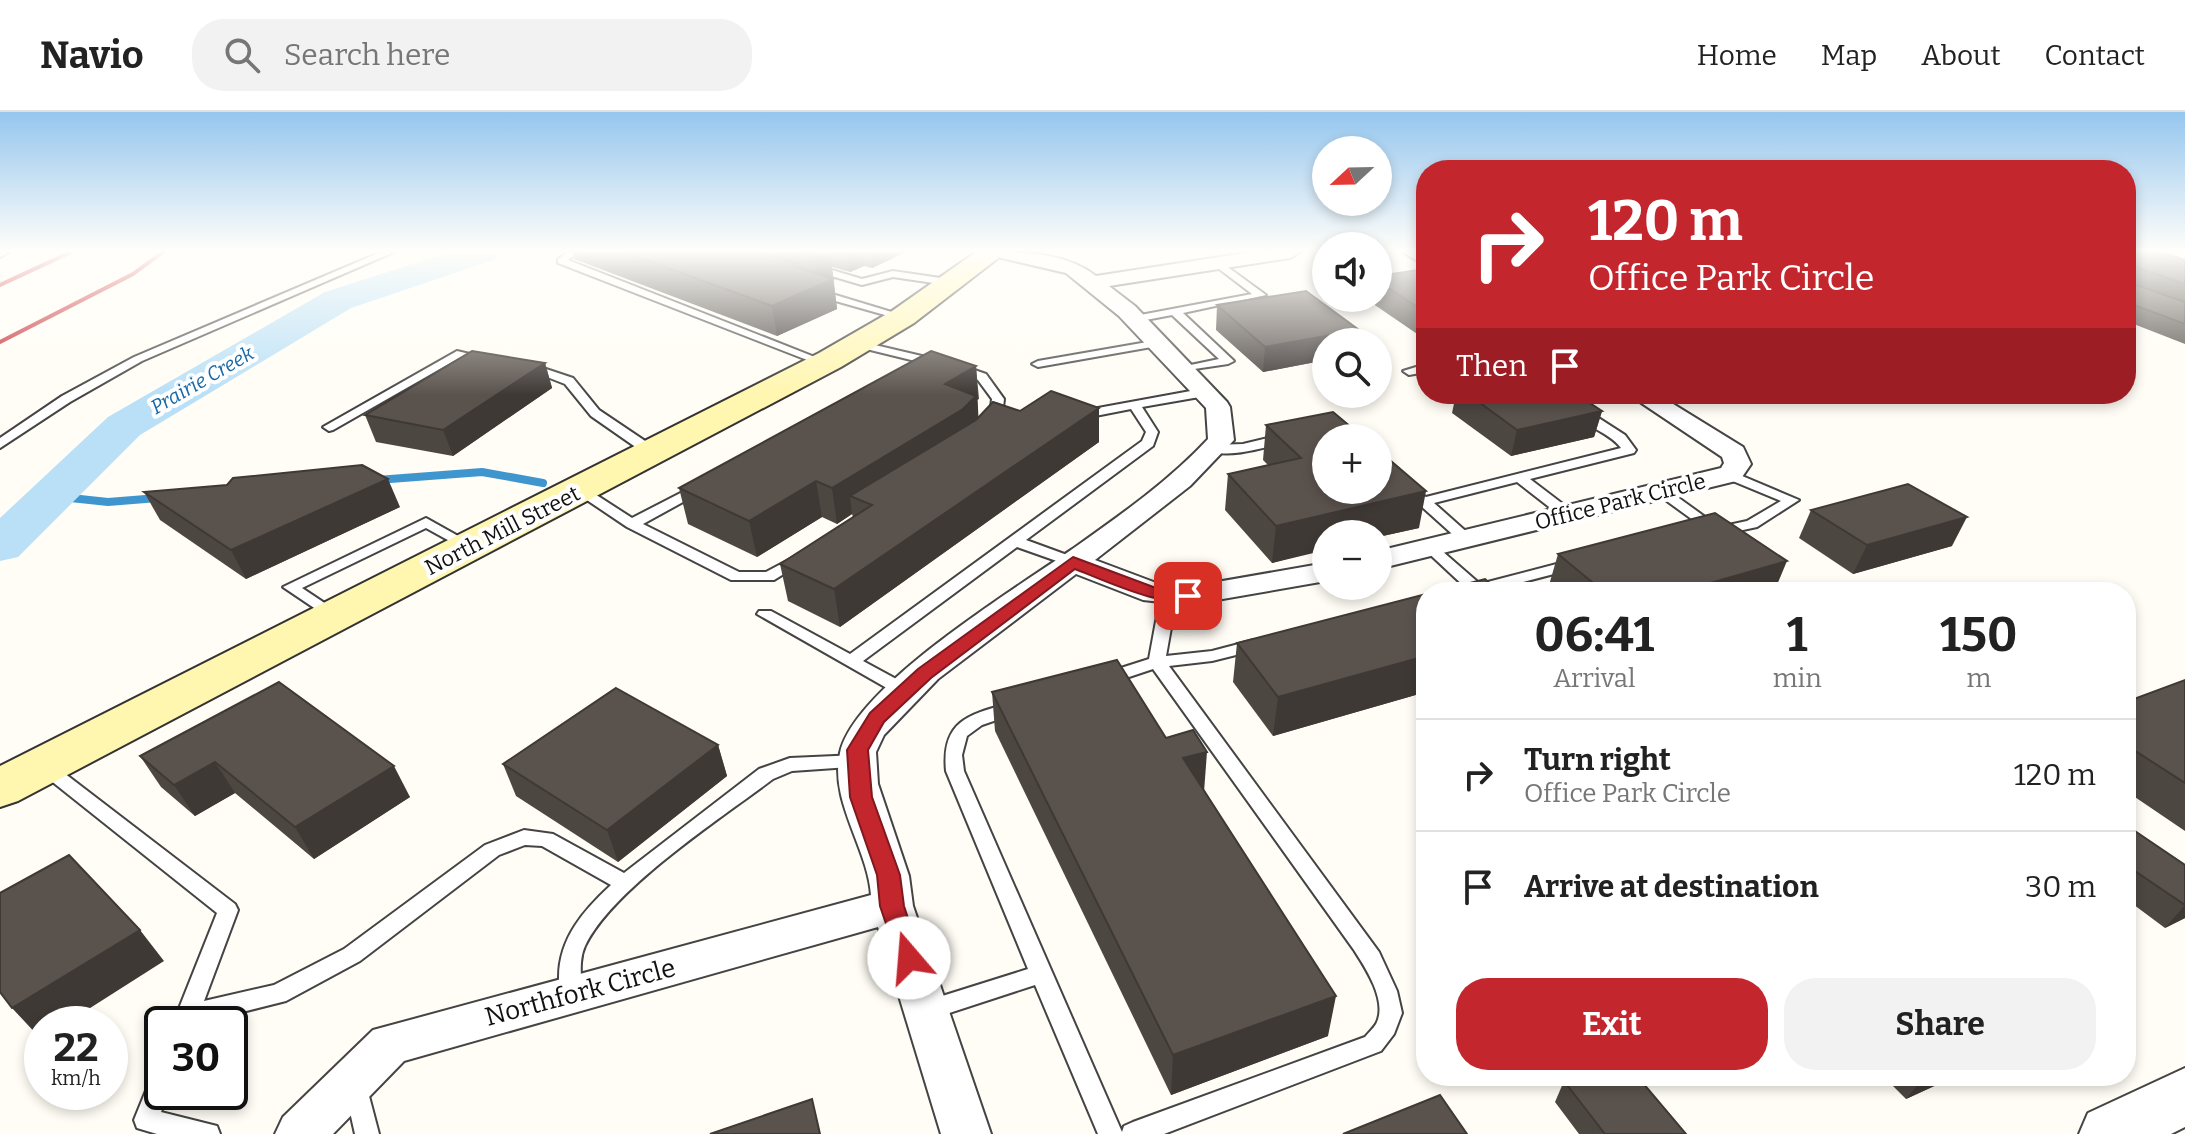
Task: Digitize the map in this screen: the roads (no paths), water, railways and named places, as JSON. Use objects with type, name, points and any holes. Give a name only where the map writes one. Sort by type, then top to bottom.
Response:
[{"type":"main road","name":"North Mill Street","points":[[0,788],[824,363],[929,300]]},
{"type":"street","points":[[966,1134],[892,906],[888,875],[861,797],[858,750],[877,717],[905,691],[1073,562],[1214,449],[1221,440],[1218,407],[1159,343],[1111,300]]},
{"type":"street","name":"Office Park Circle","points":[[1392,556],[1728,474],[1738,464],[1734,453],[1664,404]]},
{"type":"street","points":[[1073,562],[1154,593],[1188,596],[1312,575]]},
{"type":"street","name":"Northfork Circle","points":[[300,1134],[389,1045],[892,906]]},
{"type":"street","points":[[2115,1133],[2185,1096]]},
{"type":"lane","points":[[0,444],[66,399],[138,359],[277,300]]},
{"type":"lane","points":[[661,300],[824,363]]},
{"type":"lane","points":[[844,300],[903,317]]},
{"type":"lane","points":[[1135,319],[1235,300]]},
{"type":"lane","points":[[1074,416],[1134,405],[1196,381],[1228,361],[1174,311]]},
{"type":"lane","points":[[1038,364],[1159,343]]},
{"type":"lane","points":[[858,344],[982,377],[998,399],[996,423],[988,432]]},
{"type":"lane","points":[[329,427],[457,354],[498,361]]},
{"type":"lane","points":[[916,368],[930,361]]},
{"type":"lane","points":[[512,363],[569,381],[595,413],[652,452]]},
{"type":"lane","points":[[1409,371],[1416,370]]},
{"type":"lane","points":[[1465,538],[1417,497],[1520,478],[1629,450],[1620,438],[1577,410],[1575,404]]},
{"type":"lane","points":[[851,661],[1148,443],[1152,432],[1134,405]]},
{"type":"lane","points":[[1214,449],[1243,448],[1297,437]]},
{"type":"lane","points":[[1660,491],[1709,533],[1752,524],[1792,500],[1728,474]]},
{"type":"lane","points":[[1520,478],[1567,514]]},
{"type":"lane","points":[[632,524],[714,479]]},
{"type":"lane","points":[[579,490],[632,524],[736,577],[769,577],[810,551]]},
{"type":"lane","points":[[335,617],[291,587],[426,522],[469,546]]},
{"type":"lane","points":[[1015,541],[1073,562]]},
{"type":"lane","points":[[1429,547],[1463,582]]},
{"type":"lane","points":[[1507,582],[1584,562]]},
{"type":"lane","points":[[1133,1134],[1373,1044],[1386,1030],[1391,1011],[1385,986],[1356,939],[1223,749],[1157,662],[1169,594]]},
{"type":"lane","points":[[765,614],[905,691]]},
{"type":"lane","points":[[1085,685],[1157,662],[1212,656],[1273,641]]},
{"type":"lane","points":[[1026,704],[964,727],[955,738],[951,751],[955,771],[1110,1134]]},
{"type":"lane","points":[[570,995],[572,949],[582,929],[626,884],[766,774],[790,765],[858,761]]},
{"type":"lane","points":[[42,767],[228,910],[191,1006]]},
{"type":"lane","points":[[234,1006],[278,994],[352,955],[492,850],[524,837],[546,839],[626,884]]},
{"type":"lane","points":[[926,1011],[1041,974]]},
{"type":"lane","points":[[355,1079],[367,1134]]},
{"type":"lane","points":[[150,1110],[146,1120],[208,1134]]},
{"type":"waterway","name":"Prairie Creek","points":[[0,546],[124,426],[339,300]]},
{"type":"waterway","points":[[377,480],[482,472],[543,483]]},
{"type":"waterway","points":[[52,496],[108,502],[158,498]]},
{"type":"railway","points":[[0,342],[83,300]]}]
